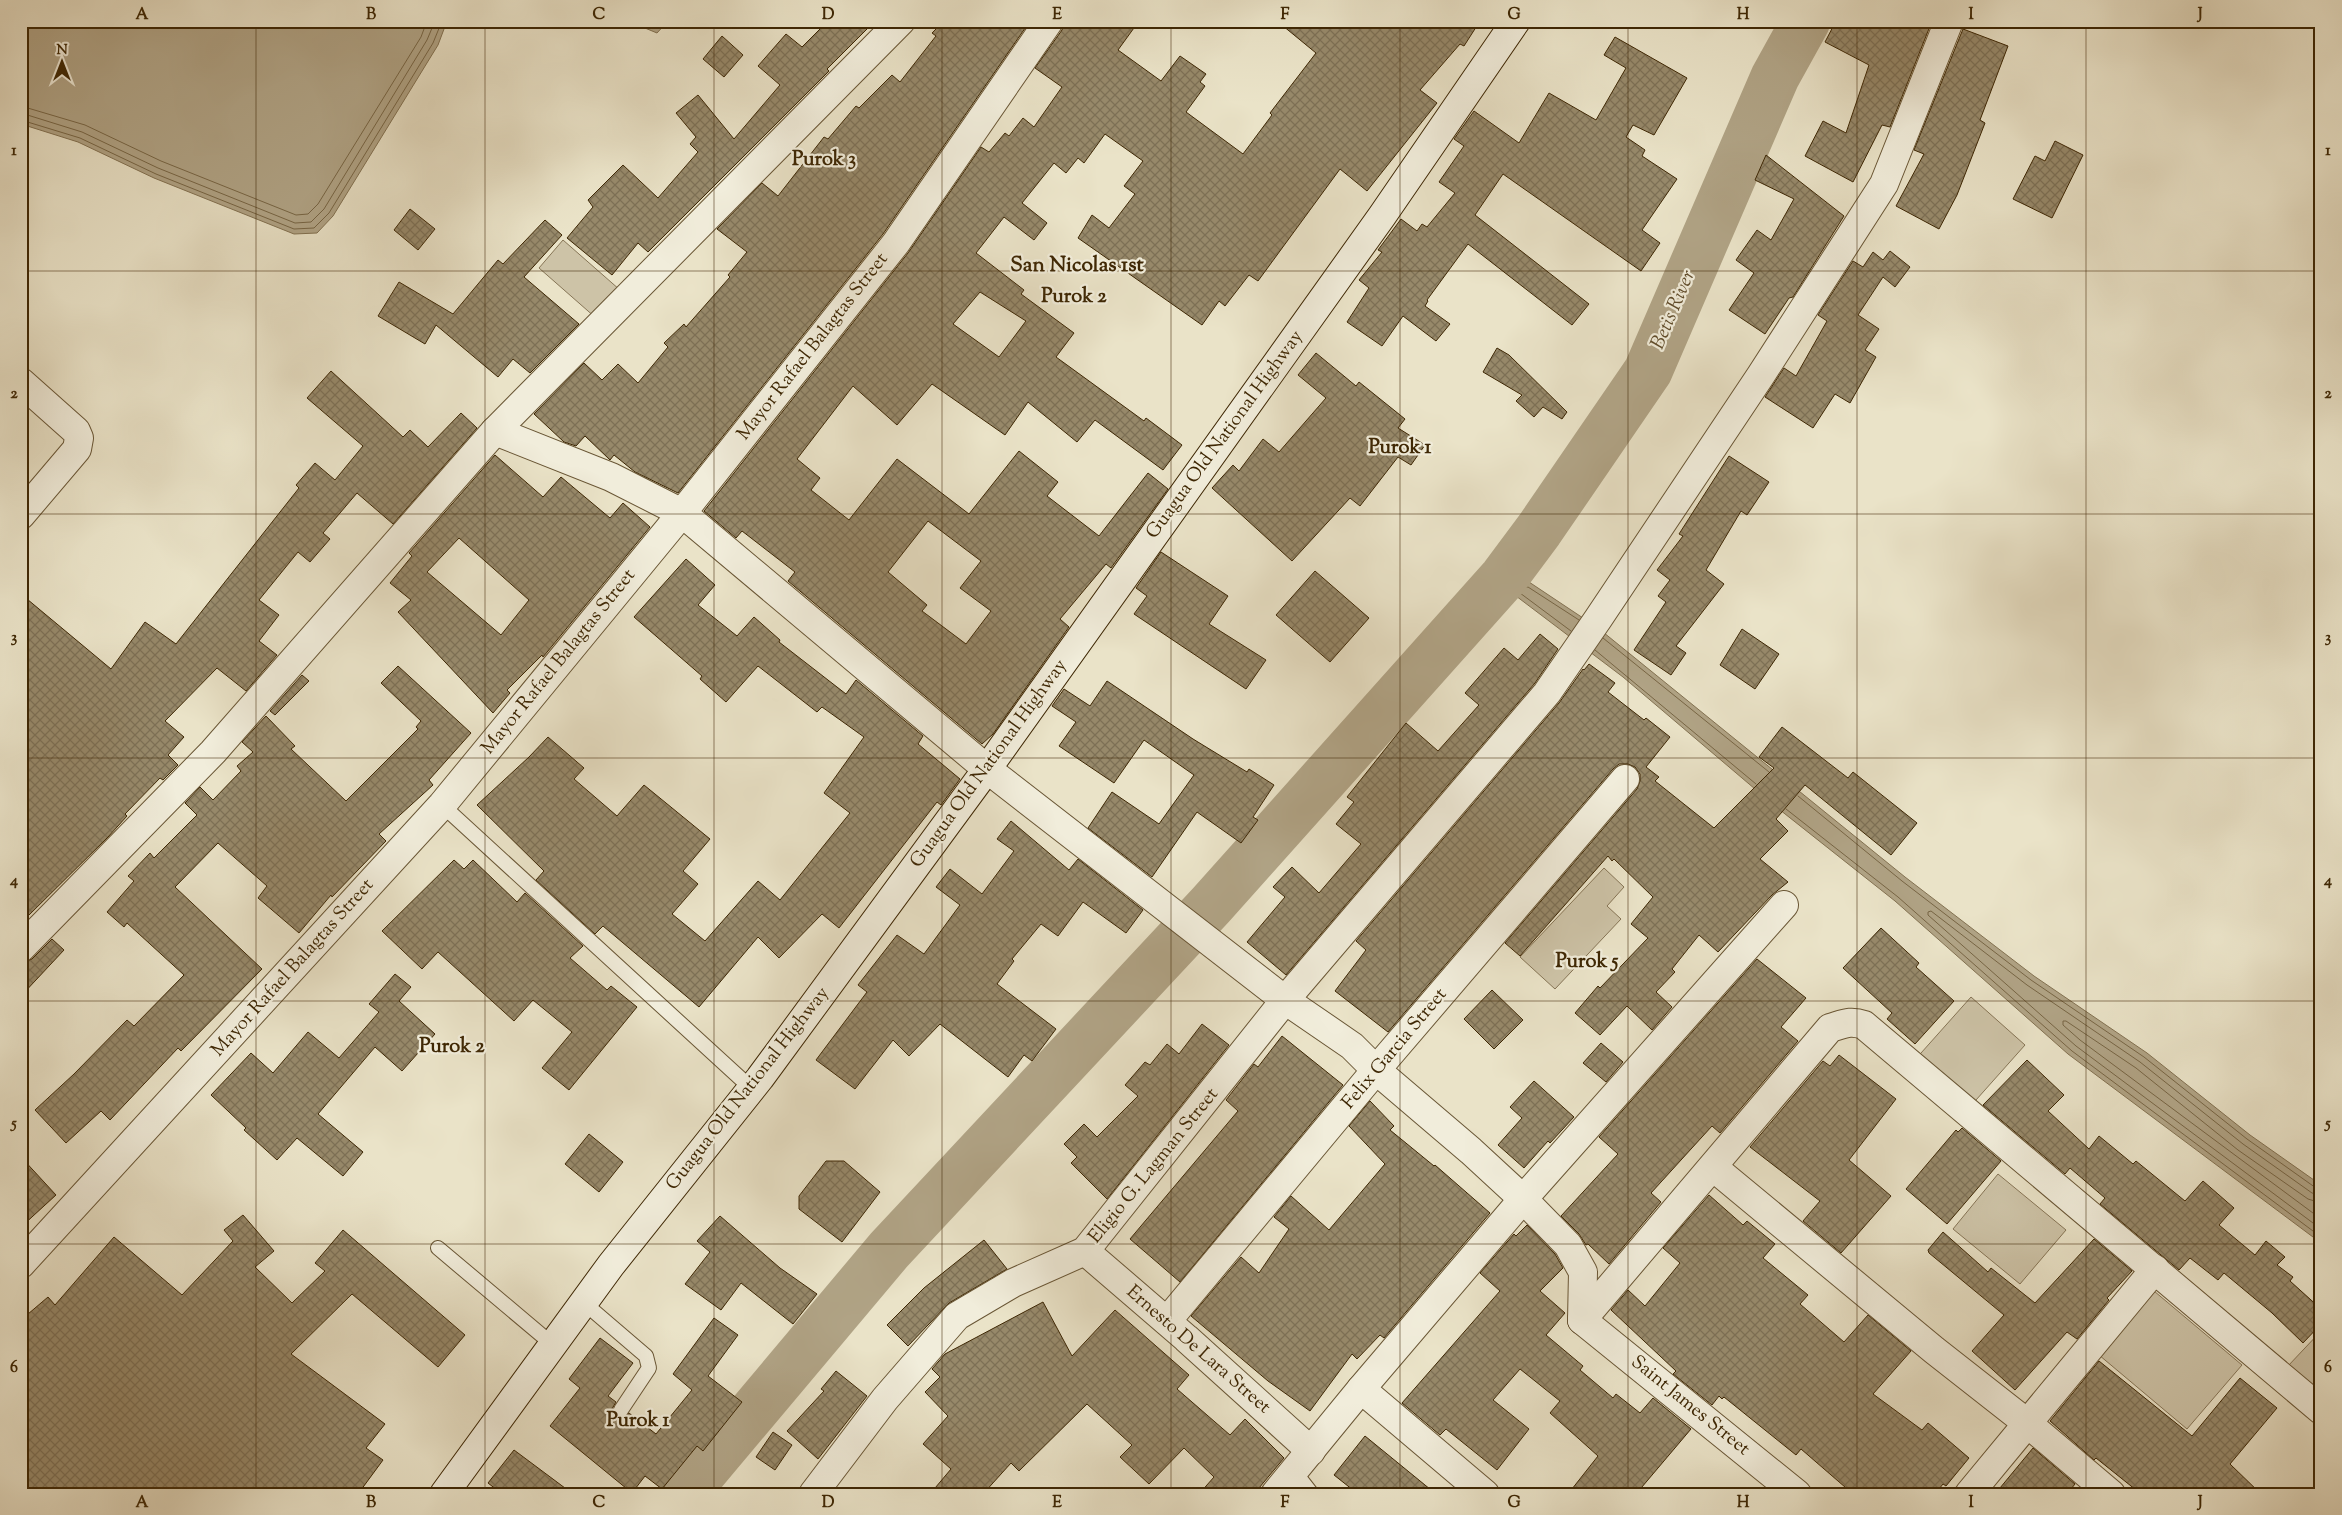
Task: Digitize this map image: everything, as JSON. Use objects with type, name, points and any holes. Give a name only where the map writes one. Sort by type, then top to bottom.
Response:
[{"type":"street","points":[[21,948],[213,752],[495,431],[901,21]]},
{"type":"street","name":"Mayor Rafael Balagtas Street","points":[[21,1264],[442,805],[682,513],[896,243],[1049,21]]},
{"type":"street","name":"Guagua Old National Highway","points":[[444,1494],[583,1302],[751,1088],[987,769],[1382,216],[1516,21]]},
{"type":"street","name":"Eligio G. Lagman Street","points":[[814,1494],[885,1399],[957,1316],[1013,1283],[1085,1251],[1285,1000],[1547,693],[1761,375],[1884,184],[1949,21]]},
{"type":"street","points":[[21,382],[76,431],[79,438],[77,449],[21,515]]},
{"type":"street","points":[[495,431],[612,477],[682,513],[987,769],[1285,1000],[1352,1046],[1376,1070],[1471,1151],[1523,1199],[1568,1245],[1583,1272],[1582,1320]]},
{"type":"street","name":"Felix Garcia Street","points":[[1167,1321],[1376,1070],[1625,779]]},
{"type":"street","points":[[1276,1494],[1362,1388],[1523,1199],[1784,905]]},
{"type":"street","points":[[1582,1320],[1830,1028],[1847,1021],[1864,1025],[2155,1268],[2321,1410]]},
{"type":"street","points":[[1713,1167],[1934,1350],[2028,1423],[2111,1494]]},
{"type":"street","name":"Ernesto De Lara Street","points":[[1085,1251],[1167,1321],[1302,1461]]},
{"type":"street","points":[[1969,1494],[2155,1268]]},
{"type":"street","name":"Saint James Street","points":[[1582,1320],[1797,1494]]},
{"type":"street","points":[[1362,1388],[1485,1494]]},
{"type":"lane","points":[[442,805],[751,1088]]},
{"type":"lane","points":[[438,1248],[552,1344]]},
{"type":"lane","points":[[583,1302],[646,1356],[649,1368],[621,1410]]},
{"type":"lane","points":[[1302,1461],[1312,1494]]},
{"type":"shaded area","points":[[563,240],[620,290],[596,318],[539,268]]},
{"type":"shaded area","points":[[1604,868],[1624,887],[1607,906],[1621,919],[1555,989],[1520,957]]},
{"type":"shaded area","points":[[1971,997],[2025,1045],[1968,1109],[1913,1062]]},
{"type":"shaded area","points":[[1998,1174],[2066,1230],[2020,1284],[1953,1229]]},
{"type":"shaded area","points":[[2154,1291],[2242,1365],[2187,1429],[2099,1355]]},
{"type":"shaded area","points":[[2321,1331],[2321,1396],[2288,1366]]},
{"type":"water","points":[[21,21],[447,21],[438,45],[333,216],[317,233],[294,234],[154,178],[78,142],[21,124]]},
{"type":"water","points":[[628,21],[668,21],[657,33]]},
{"type":"water","points":[[1529,582],[1598,628],[1905,877],[2034,976],[2147,1053],[2250,1135],[2321,1185],[2321,1243],[2068,1054],[1895,901],[1775,806],[1623,677],[1516,596],[1511,583]]},
{"type":"building","points":[[828,21],[875,21],[827,69],[829,71],[648,252],[638,243],[612,275],[567,238],[593,207],[588,200],[623,165],[658,198],[698,152],[690,144],[696,137],[676,113],[698,95],[734,139],[780,85],[758,66],[786,34],[802,47]]},
{"type":"building","points":[[944,21],[1030,21],[883,234],[678,493],[635,472],[614,455],[610,460],[585,436],[576,446],[564,442],[534,414],[584,363],[602,380],[618,364],[638,383],[668,347],[664,343],[684,324],[686,327],[730,277],[728,275],[747,252],[717,229],[762,183],[778,196],[824,137],[828,139],[856,106],[859,108],[892,75],[900,82],[936,36],[932,33]]},
{"type":"building","points":[[1064,21],[1139,21],[1118,50],[1161,81],[1180,56],[1206,74],[1200,82],[1205,86],[1186,112],[1243,154],[1272,115],[1270,113],[1316,53],[1277,21],[1480,21],[1464,46],[1460,44],[1420,90],[1437,103],[1367,191],[1340,169],[1258,281],[1249,275],[1225,306],[1219,301],[1202,325],[1078,238],[1092,215],[1109,228],[1135,194],[1124,186],[1143,161],[1105,134],[1084,163],[1078,158],[1066,173],[1054,163],[1022,203],[1047,223],[1034,240],[1004,217],[976,253],[1024,290],[1021,294],[1074,333],[1056,357],[1144,421],[1146,418],[1182,445],[1163,470],[1095,420],[1077,442],[1028,402],[1005,435],[932,384],[897,425],[853,386],[797,459],[820,478],[811,490],[849,520],[897,459],[969,514],[1019,451],[1058,482],[1047,496],[1099,536],[1148,473],[1168,489],[1111,568],[1106,564],[1060,619],[1069,627],[993,734],[982,744],[788,581],[795,572],[742,531],[736,538],[704,511],[908,253],[981,147],[989,152],[1005,133],[1009,136],[1023,118],[1034,127],[1062,87],[1035,68],[1062,30]],"holes":[[[980,292],[1026,321],[999,357],[953,324]],[[928,521],[981,561],[960,588],[991,611],[966,644],[922,611],[927,605],[888,572]]]},
{"type":"building","points":[[1836,21],[1932,21],[1890,127],[1882,125],[1853,182],[1805,156],[1823,121],[1846,133],[1869,65],[1825,42]]},
{"type":"building","points":[[1963,29],[2008,46],[1980,120],[1985,123],[1957,195],[1939,229],[1896,206],[1924,154],[1914,150]]},
{"type":"building","points":[[722,36],[743,55],[724,77],[703,59]]},
{"type":"building","points":[[1615,37],[1687,78],[1654,135],[1633,125],[1626,137],[1645,150],[1642,156],[1677,179],[1642,230],[1660,243],[1641,271],[1503,174],[1475,215],[1589,304],[1572,325],[1468,244],[1427,300],[1425,306],[1450,324],[1436,341],[1403,316],[1382,346],[1347,322],[1369,288],[1359,280],[1382,252],[1378,250],[1401,219],[1417,231],[1422,224],[1427,227],[1455,193],[1439,182],[1464,146],[1454,139],[1474,111],[1519,143],[1549,93],[1596,120],[1626,68],[1604,55]]},
{"type":"building","points":[[2055,141],[2083,155],[2052,218],[2013,199],[2035,156],[2045,161]]},
{"type":"building","points":[[1766,155],[1844,216],[1793,297],[1789,298],[1765,334],[1729,310],[1754,273],[1736,260],[1757,230],[1771,240],[1794,199],[1755,180]]},
{"type":"building","points":[[410,209],[435,229],[418,250],[394,230]]},
{"type":"building","points":[[545,220],[562,235],[524,277],[579,324],[530,373],[513,359],[498,377],[436,325],[425,344],[378,316],[399,282],[453,314],[498,260],[503,264]]},
{"type":"building","points":[[1890,251],[1910,267],[1895,287],[1883,277],[1858,315],[1879,329],[1865,350],[1876,357],[1850,403],[1835,394],[1813,428],[1765,397],[1784,368],[1796,376],[1827,321],[1818,315],[1853,261],[1863,267],[1873,252],[1883,260]]},
{"type":"building","points":[[1497,348],[1509,355],[1567,412],[1562,419],[1543,407],[1534,417],[1516,401],[1522,395],[1483,372]]},
{"type":"building","points":[[1316,353],[1356,386],[1359,382],[1405,419],[1398,428],[1425,445],[1411,465],[1398,457],[1360,506],[1350,498],[1292,561],[1212,488],[1233,465],[1239,471],[1263,439],[1279,452],[1326,398],[1298,375]]},
{"type":"building","points":[[331,371],[403,437],[410,430],[428,447],[461,413],[477,428],[393,524],[357,493],[323,533],[330,539],[310,562],[298,552],[259,600],[279,615],[259,641],[277,655],[246,691],[217,668],[165,721],[184,737],[168,755],[178,765],[163,780],[160,778],[125,814],[127,816],[108,837],[21,925],[21,594],[111,669],[145,622],[176,644],[299,488],[296,485],[315,463],[335,480],[363,446],[307,398]]},
{"type":"building","points":[[495,455],[543,497],[561,477],[610,518],[623,503],[650,527],[543,657],[542,655],[507,690],[510,693],[493,713],[398,612],[411,600],[390,583],[412,556],[409,553]],"holes":[[[459,538],[529,600],[501,635],[427,572]]]},
{"type":"building","points":[[1729,456],[1769,482],[1747,515],[1741,511],[1706,570],[1724,584],[1676,646],[1686,653],[1671,675],[1634,650],[1666,602],[1658,596],[1670,580],[1657,570],[1683,536],[1679,534]]},
{"type":"building","points":[[1161,552],[1228,596],[1209,624],[1266,660],[1246,689],[1134,614],[1147,596],[1136,588]]},
{"type":"building","points":[[686,559],[715,585],[698,605],[737,636],[754,617],[780,640],[779,642],[846,694],[856,680],[923,736],[918,744],[960,779],[941,805],[937,802],[839,928],[822,914],[779,958],[758,937],[699,1007],[603,926],[595,934],[536,880],[544,871],[477,805],[548,737],[584,768],[574,779],[617,816],[644,785],[710,839],[683,871],[698,884],[672,914],[705,941],[758,881],[780,900],[850,813],[824,793],[864,737],[822,707],[817,712],[758,666],[726,702],[700,679],[702,676],[634,617]]},
{"type":"building","points":[[1315,571],[1369,618],[1330,662],[1276,615]]},
{"type":"building","points":[[1742,629],[1779,654],[1755,689],[1720,665]]},
{"type":"building","points":[[1540,634],[1558,649],[1535,683],[1286,975],[1247,942],[1285,897],[1273,887],[1292,867],[1319,893],[1361,844],[1336,824],[1354,802],[1347,797],[1406,723],[1438,751],[1479,705],[1465,693],[1504,648],[1518,660]]},
{"type":"building","points":[[1589,664],[1615,683],[1608,692],[1644,720],[1646,718],[1670,737],[1646,767],[1659,777],[1655,781],[1714,828],[1774,768],[1759,757],[1782,727],[1848,778],[1853,772],[1917,823],[1891,855],[1805,785],[1776,819],[1788,831],[1760,859],[1788,882],[1772,895],[1718,952],[1699,935],[1672,969],[1675,972],[1656,992],[1672,1007],[1652,1030],[1627,1006],[1600,1035],[1575,1013],[1598,986],[1600,988],[1648,938],[1631,924],[1653,897],[1614,859],[1612,861],[1608,856],[1520,956],[1505,943],[1637,789],[1640,774],[1635,767],[1628,764],[1619,764],[1388,1032],[1335,991],[1366,950],[1356,941],[1559,703],[1583,669]]},
{"type":"building","points":[[398,666],[471,733],[429,780],[433,785],[379,834],[386,841],[332,897],[331,895],[299,933],[258,898],[267,886],[218,843],[175,887],[262,969],[181,1051],[178,1048],[110,1120],[101,1111],[66,1143],[35,1110],[74,1074],[127,1020],[134,1026],[184,975],[127,923],[124,927],[107,912],[134,881],[128,876],[150,853],[154,858],[197,815],[185,803],[200,787],[213,800],[241,771],[237,766],[253,752],[242,742],[266,716],[295,746],[291,749],[346,801],[418,729],[416,727],[421,721],[381,683]]},
{"type":"building","points":[[302,675],[309,681],[275,715],[270,711]]},
{"type":"building","points":[[1107,681],[1193,739],[1247,772],[1249,769],[1274,785],[1253,817],[1258,820],[1241,843],[1197,812],[1152,877],[1088,828],[1112,792],[1159,824],[1194,775],[1144,740],[1114,783],[1059,746],[1076,722],[1052,706],[1064,689],[1090,706]]},
{"type":"building","points":[[1011,821],[1069,870],[1078,859],[1143,910],[1126,933],[1083,902],[1058,936],[1041,924],[1012,959],[1014,961],[997,984],[1056,1029],[1032,1061],[1024,1055],[1008,1077],[940,1024],[909,1056],[893,1040],[855,1089],[816,1060],[867,992],[858,985],[897,935],[924,954],[960,905],[936,887],[950,869],[982,894],[1014,851],[997,839]]},
{"type":"building","points":[[454,860],[464,869],[473,860],[517,902],[525,893],[583,946],[570,958],[607,990],[611,986],[637,1007],[569,1090],[542,1068],[572,1032],[533,1000],[514,1021],[438,952],[422,969],[382,931]]},
{"type":"building","points":[[1881,928],[1919,963],[1916,967],[1954,1001],[1915,1044],[1887,1019],[1892,1013],[1843,968]]},
{"type":"building","points":[[52,939],[64,950],[21,996],[21,963],[32,959]]},
{"type":"building","points":[[1757,959],[1806,998],[1781,1027],[1798,1041],[1720,1133],[1712,1126],[1651,1193],[1661,1202],[1609,1264],[1588,1244],[1586,1245],[1579,1234],[1561,1216],[1618,1154],[1599,1137]]},
{"type":"building","points":[[395,974],[411,987],[399,1001],[435,1034],[402,1071],[375,1047],[318,1114],[363,1152],[343,1176],[297,1138],[277,1160],[244,1130],[246,1128],[211,1095],[251,1053],[273,1073],[308,1032],[339,1058],[379,1012],[369,1004]]},
{"type":"building","points":[[1492,990],[1523,1020],[1494,1049],[1464,1019]]},
{"type":"building","points":[[1202,1024],[1229,1045],[1107,1199],[1071,1163],[1077,1157],[1064,1144],[1084,1124],[1097,1137],[1138,1096],[1125,1085],[1145,1062],[1150,1065],[1167,1044],[1179,1054]]},
{"type":"building","points":[[1282,1036],[1343,1085],[1180,1282],[1130,1239],[1238,1111],[1226,1100],[1254,1064],[1258,1067]]},
{"type":"building","points":[[1601,1043],[1623,1062],[1606,1082],[1583,1063]]},
{"type":"building","points":[[1839,1055],[1896,1099],[1849,1160],[1891,1196],[1841,1253],[1803,1221],[1820,1201],[1750,1147],[1823,1061],[1830,1066]]},
{"type":"building","points":[[2027,1060],[2064,1095],[2048,1111],[2089,1149],[2099,1136],[2133,1164],[2136,1161],[2185,1201],[2203,1181],[2234,1208],[2219,1225],[2255,1255],[2266,1241],[2285,1257],[2277,1265],[2293,1277],[2290,1281],[2321,1309],[2321,1324],[2303,1343],[2272,1313],[2224,1273],[2218,1280],[2190,1258],[2179,1270],[2100,1204],[2105,1198],[2070,1168],[2065,1174],[1983,1105]]},
{"type":"building","points":[[1534,1081],[1574,1117],[1550,1143],[1548,1141],[1524,1168],[1498,1145],[1522,1118],[1510,1107]]},
{"type":"building","points":[[1370,1101],[1394,1126],[1390,1130],[1435,1165],[1490,1213],[1384,1338],[1380,1335],[1357,1359],[1352,1354],[1310,1411],[1268,1381],[1191,1316],[1241,1257],[1259,1273],[1289,1229],[1274,1217],[1291,1196],[1329,1230],[1385,1164],[1349,1126]]},
{"type":"building","points":[[1962,1128],[2001,1161],[1947,1224],[1906,1189],[1956,1130],[1958,1132]]},
{"type":"building","points":[[589,1134],[623,1162],[599,1192],[565,1164]]},
{"type":"building","points":[[21,1157],[56,1195],[21,1227]]},
{"type":"building","points":[[826,1161],[844,1161],[880,1192],[842,1242],[799,1209],[799,1196]]},
{"type":"building","points":[[1709,1195],[1743,1225],[1747,1221],[1775,1244],[1763,1258],[1808,1295],[1800,1304],[1844,1342],[1868,1315],[1911,1351],[1873,1394],[1922,1430],[1928,1423],[1969,1458],[1946,1486],[1943,1484],[1935,1494],[1853,1494],[1801,1449],[1796,1455],[1724,1397],[1722,1399],[1719,1396],[1712,1405],[1673,1374],[1676,1371],[1611,1310],[1628,1290],[1645,1306],[1680,1263],[1663,1248]]},
{"type":"building","points":[[243,1215],[274,1251],[255,1267],[292,1303],[325,1271],[315,1263],[343,1230],[465,1335],[438,1367],[352,1294],[291,1354],[385,1424],[366,1448],[383,1460],[358,1494],[34,1494],[21,1479],[21,1320],[48,1297],[55,1305],[114,1237],[182,1295],[233,1241],[224,1230]]},
{"type":"building","points":[[720,1216],[780,1268],[817,1294],[793,1324],[741,1283],[721,1310],[685,1284],[710,1252],[697,1241]]},
{"type":"building","points":[[1527,1225],[1555,1254],[1563,1268],[1540,1291],[1565,1313],[1546,1335],[1583,1366],[1580,1370],[1613,1398],[1616,1394],[1640,1413],[1653,1398],[1691,1429],[1636,1494],[1568,1494],[1598,1456],[1550,1413],[1560,1401],[1520,1369],[1493,1400],[1529,1429],[1497,1470],[1446,1429],[1440,1435],[1402,1403],[1500,1291],[1480,1273],[1514,1234],[1516,1236]]},
{"type":"building","points":[[1943,1232],[1988,1272],[1991,1268],[2035,1303],[2094,1239],[2132,1271],[2107,1298],[2109,1300],[2077,1339],[2067,1332],[2015,1390],[1972,1351],[2004,1315],[1929,1253],[1928,1250]]},
{"type":"building","points":[[984,1240],[1007,1269],[949,1303],[908,1346],[887,1325],[924,1288]]},
{"type":"building","points":[[1043,1302],[1072,1356],[1115,1310],[1189,1375],[1177,1389],[1230,1435],[1245,1419],[1284,1458],[1254,1494],[1199,1494],[1214,1477],[1184,1448],[1149,1484],[1120,1457],[1132,1445],[1087,1404],[1019,1471],[1011,1463],[983,1494],[930,1494],[951,1469],[923,1444],[948,1416],[925,1392],[940,1377],[932,1369],[945,1354]]},
{"type":"building","points":[[714,1318],[738,1335],[708,1376],[742,1402],[703,1451],[697,1446],[662,1489],[645,1476],[632,1493],[550,1426],[580,1388],[569,1379],[600,1338],[633,1363],[608,1396],[616,1402],[612,1409],[613,1414],[621,1419],[629,1413],[656,1434],[692,1390],[673,1374]]},
{"type":"building","points":[[2099,1361],[2192,1436],[2240,1378],[2277,1408],[2230,1464],[2261,1494],[2141,1494],[2096,1458],[2094,1460],[2050,1421]]},
{"type":"building","points":[[836,1371],[867,1396],[818,1459],[787,1431],[824,1391],[821,1389]]},
{"type":"building","points":[[773,1432],[792,1445],[775,1470],[756,1457]]},
{"type":"building","points":[[1365,1436],[1436,1494],[1358,1494],[1334,1475]]},
{"type":"building","points":[[2033,1448],[2075,1484],[2067,1494],[1995,1494]]},
{"type":"building","points":[[514,1450],[573,1494],[502,1494],[488,1483]]},
{"type":"waterway","name":"Betis River","points":[[684,1494],[889,1250],[1211,905],[1504,577],[1539,530],[1648,371],[1775,77],[1806,21]]},
{"type":"district","name":"Purok 3","points":[[824,160]]},
{"type":"district","name":"San Nicolas 1st","points":[[1077,266]]},
{"type":"district","name":"Purok 2","points":[[1074,297]]},
{"type":"district","name":"Purok 1","points":[[1400,448]]},
{"type":"district","name":"Purok 5","points":[[1587,962]]},
{"type":"district","name":"Purok 2","points":[[452,1047]]},
{"type":"district","name":"Purok 1","points":[[638,1421]]}]
